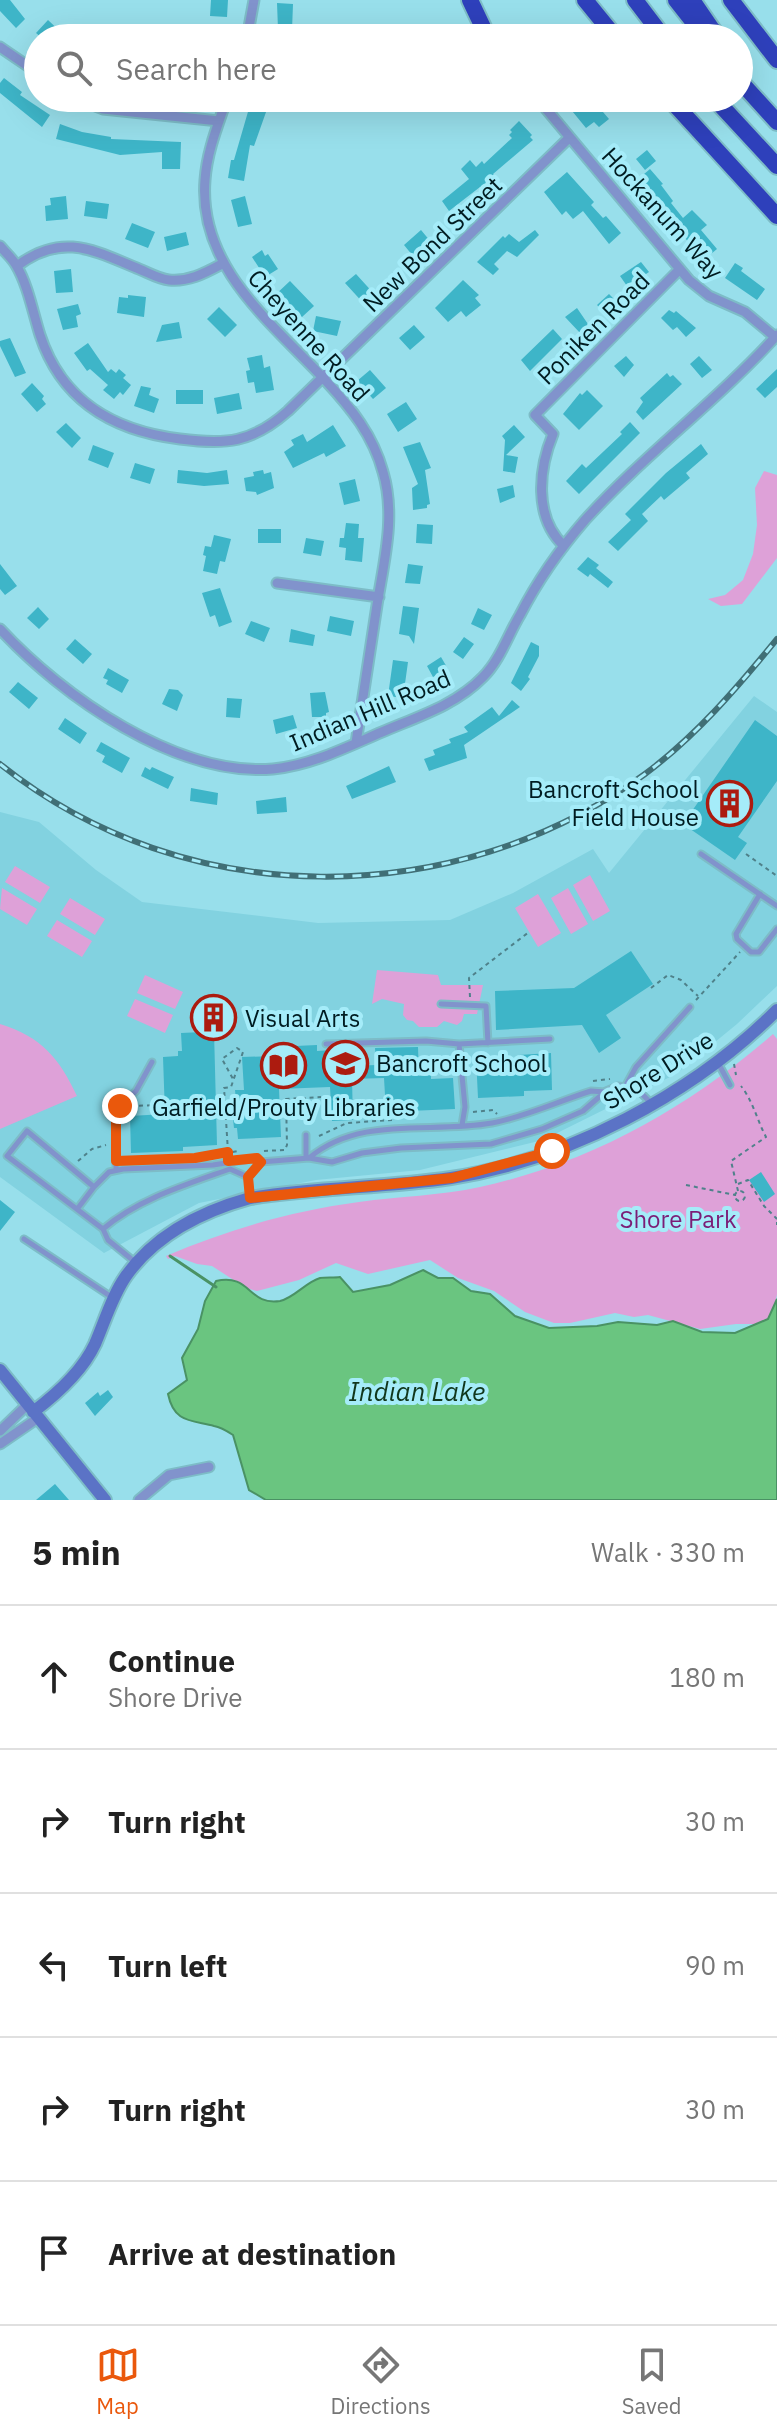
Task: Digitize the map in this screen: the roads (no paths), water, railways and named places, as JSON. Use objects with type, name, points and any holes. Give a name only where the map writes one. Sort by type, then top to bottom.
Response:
[{"type":"highway","points":[[470,0],[481,24]]},
{"type":"highway","points":[[585,0],[605,24]]},
{"type":"highway","points":[[635,0],[653,24]]},
{"type":"highway","points":[[676,0],[695,24]]},
{"type":"highway","points":[[692,0],[708,24]]},
{"type":"highway","points":[[731,0],[749,24]]},
{"type":"highway","points":[[753,29],[777,60]]},
{"type":"highway","points":[[753,95],[777,122]]},
{"type":"highway","points":[[682,112],[777,216]]},
{"type":"highway","points":[[727,112],[777,166]]},
{"type":"main road","name":"Shore Drive","points":[[33,1412],[52,1398],[83,1364],[114,1298],[136,1263],[169,1235],[196,1218],[250,1198],[452,1178],[552,1151],[625,1120],[653,1104],[717,1060],[777,1010]]},
{"type":"main road","points":[[0,1370],[105,1500]]},
{"type":"street","points":[[250,24],[254,0]]},
{"type":"street","points":[[0,47],[24,63]]},
{"type":"street","points":[[132,112],[219,121]]},
{"type":"street","name":"Cheyenne Road","points":[[222,112],[208,160],[204,196],[210,229],[222,264],[241,291],[323,378],[361,424],[379,457],[384,475],[389,512],[356,743]]},
{"type":"street","name":"Hockanum Way","points":[[548,112],[702,292],[745,312],[775,341]]},
{"type":"street","name":"New Bond Street","points":[[17,266],[44,346],[72,390],[91,408],[124,427],[158,436],[226,442],[246,438],[273,424],[323,378],[569,138]]},
{"type":"street","points":[[0,246],[17,266],[46,249],[76,246],[168,280],[198,277],[222,264]]},
{"type":"street","name":"Poniken Road","points":[[564,546],[548,519],[542,488],[542,464],[553,434],[535,415],[680,269]]},
{"type":"street","name":"Indian Hill Road","points":[[0,629],[49,675],[104,714],[194,758],[232,767],[273,769],[321,758],[440,707],[482,678],[493,664],[534,589],[564,546],[610,494],[775,341]]},
{"type":"street","points":[[277,583],[379,597]]},
{"type":"street","points":[[0,1431],[33,1412]]},
{"type":"street","points":[[0,1444],[33,1412]]},
{"type":"street","points":[[139,1500],[169,1475],[209,1467]]},
{"type":"lane","points":[[701,854],[776,902]]},
{"type":"lane","points":[[760,894],[736,934],[737,939],[751,952],[759,952],[777,929]]},
{"type":"lane","points":[[441,1004],[486,1006],[488,1043]]},
{"type":"lane","points":[[625,1087],[636,1067],[690,1007]]},
{"type":"lane","points":[[326,1044],[426,1041],[459,1044],[550,1039]]},
{"type":"lane","points":[[459,1044],[464,1113],[462,1125]]},
{"type":"lane","points":[[717,1060],[730,1085]]},
{"type":"lane","points":[[116,1170],[116,1120],[120,1106],[136,1091],[152,1062]]},
{"type":"lane","points":[[250,1198],[248,1177],[261,1162],[307,1158],[332,1162],[362,1153],[401,1148],[491,1144],[542,1129],[583,1111],[605,1092],[618,1086],[636,1088],[653,1104]]},
{"type":"lane","points":[[307,1158],[325,1145],[363,1131],[493,1123],[591,1091],[605,1092]]},
{"type":"lane","points":[[94,1187],[27,1131],[7,1156],[78,1208],[103,1229],[108,1240],[136,1263]]},
{"type":"lane","points":[[306,1135],[307,1158]]},
{"type":"lane","points":[[78,1208],[109,1172],[116,1170],[213,1165],[257,1158],[261,1162]]},
{"type":"lane","points":[[103,1229],[115,1219],[171,1191],[230,1169],[248,1177]]},
{"type":"lane","points":[[24,1239],[114,1298]]},
{"type":"water","name":"Indian Lake","points":[[423,1270],[438,1278],[453,1278],[471,1291],[490,1294],[515,1316],[549,1328],[618,1322],[657,1325],[673,1321],[702,1332],[735,1333],[768,1319],[777,1299],[777,1500],[266,1500],[249,1490],[233,1435],[219,1427],[185,1419],[174,1410],[168,1394],[187,1380],[182,1358],[198,1329],[205,1301],[216,1281],[236,1281],[261,1299],[280,1301],[320,1278],[340,1277],[353,1292],[390,1285]]},
{"type":"waterway","points":[[170,1256],[216,1287]]},
{"type":"railway","points":[[0,764],[73,813],[152,848],[235,869],[321,877],[406,871],[490,852],[570,819],[645,774],[699,728],[777,639]]},
{"type":"place","name":"Bancroft School Field House","points":[[730,803]]},
{"type":"place","name":"Visual Arts","points":[[214,1018]]},
{"type":"place","name":"Bancroft School","points":[[345,1063]]},
{"type":"place","name":"Garfield/Prouty Libraries","points":[[284,1065]]},
{"type":"park label","name":"Shore Park","points":[[678,1219]]}]
